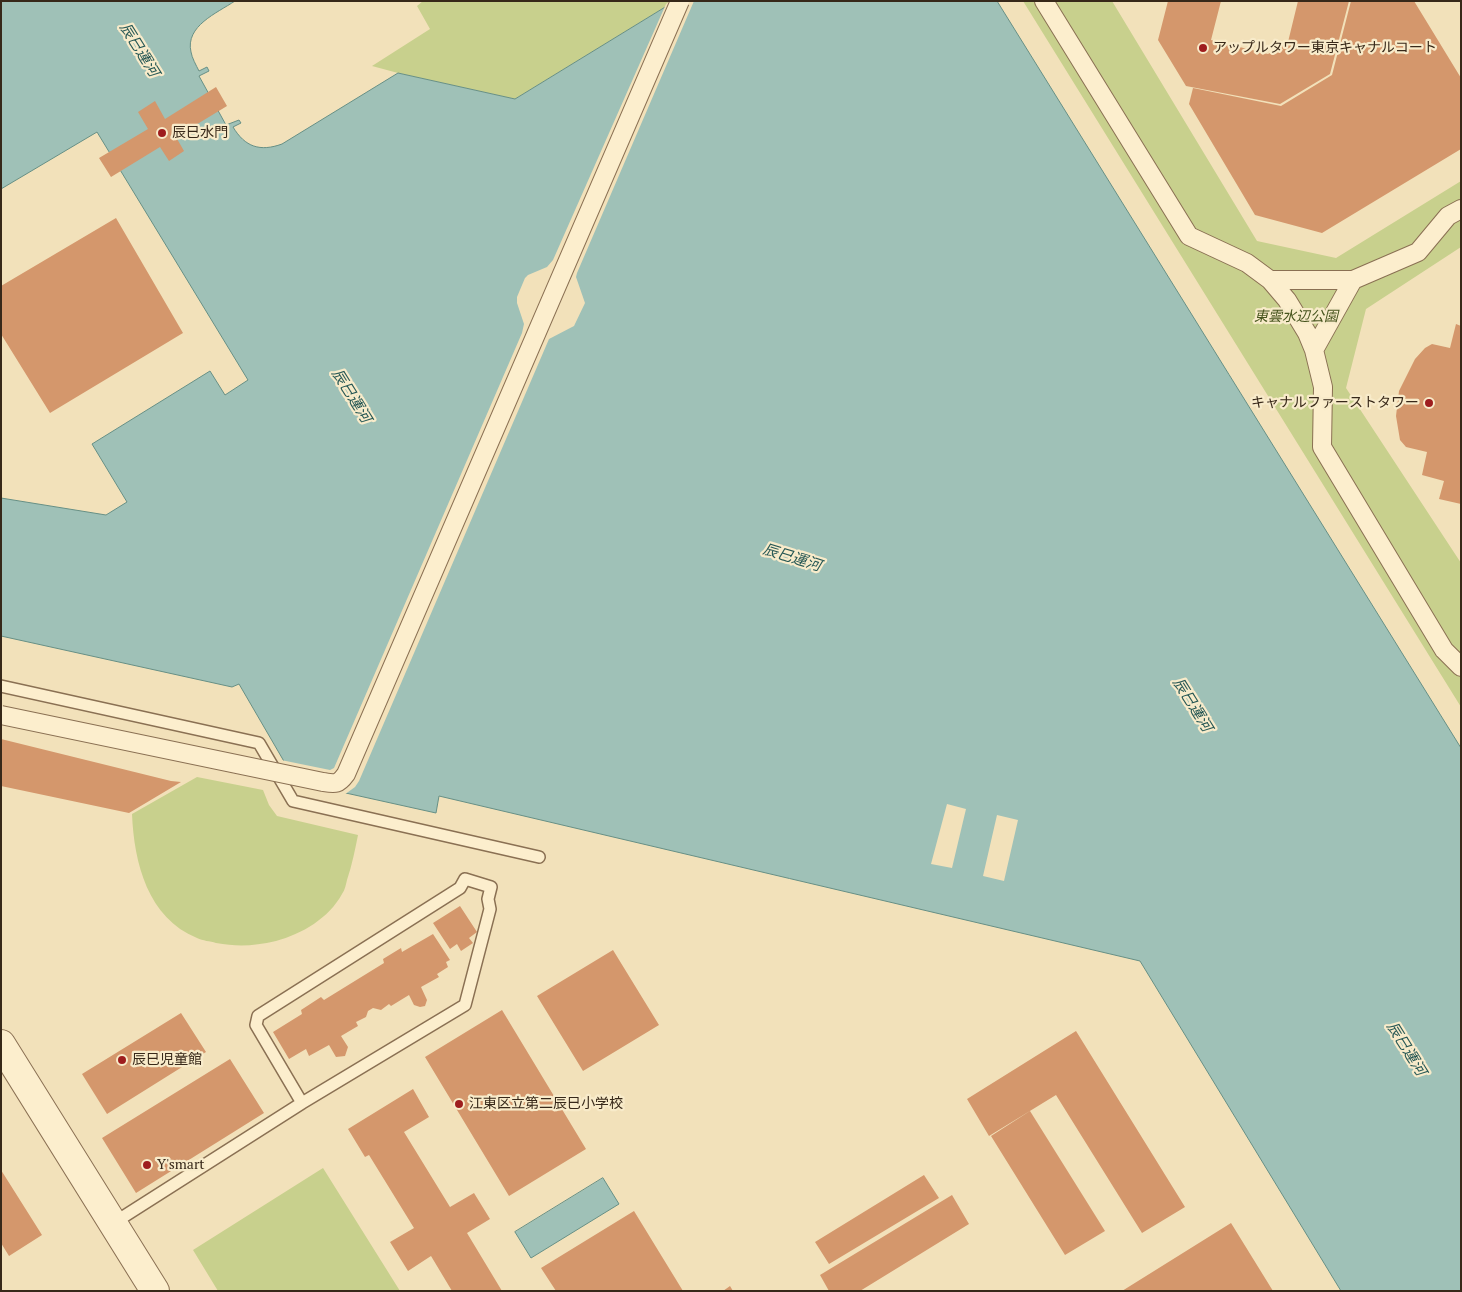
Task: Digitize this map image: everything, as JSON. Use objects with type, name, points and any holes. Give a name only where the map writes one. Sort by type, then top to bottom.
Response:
[{"type":"street","points":[[1,715],[323,782],[335,784],[341,782],[680,1]]},
{"type":"street","points":[[1044,1],[1189,236],[1247,263],[1270,280],[1287,300],[1307,333],[1314,350],[1323,387],[1322,447],[1444,650],[1461,667]]},
{"type":"street","points":[[1270,280],[1353,280],[1418,252],[1448,216],[1461,209]]},
{"type":"street","points":[[1314,350],[1353,280]]},
{"type":"street","points":[[1,1044],[154,1291]]},
{"type":"lane","points":[[1,686],[259,743],[293,801],[539,857]]},
{"type":"lane","points":[[112,1224],[302,1103],[465,1005],[490,909],[488,899],[491,887],[465,878],[460,888],[258,1016],[256,1025],[302,1103]]},
{"type":"green space","points":[[423,1],[675,1],[515,99],[372,66],[430,29],[417,6]]},
{"type":"green space","name":"東雲水辺公園","points":[[1023,1],[1112,1],[1257,241],[1336,258],[1461,181],[1461,247],[1366,309],[1346,388],[1461,563],[1461,707]]},
{"type":"green space","points":[[197,777],[263,790],[269,805],[277,816],[358,835],[345,889],[336,903],[322,918],[295,934],[276,941],[260,944],[232,945],[199,939],[180,929],[166,917],[155,903],[141,869],[133,833],[132,814]]},
{"type":"green space","points":[[323,1168],[400,1291],[218,1291],[193,1250]]},
{"type":"water","name":"辰巳運河","points":[[1,1],[235,1],[204,21],[193,35],[190,43],[191,52],[199,71],[207,67],[209,71],[199,76],[226,125],[239,120],[241,123],[233,127],[243,139],[254,146],[267,148],[282,144],[398,73],[515,99],[675,1],[997,1],[1461,748],[1461,1291],[1341,1291],[1140,961],[439,796],[436,813],[296,782],[239,684],[232,687],[1,636],[1,498],[106,515],[127,502],[92,444],[210,371],[225,395],[248,380],[97,132],[1,189]]},
{"type":"water","points":[[603,1178],[619,1204],[531,1258],[515,1232]]},
{"type":"pier","points":[[670,1],[694,1],[577,273],[576,277],[585,303],[574,326],[549,339],[359,781],[355,787],[344,795],[295,784],[281,760],[330,770],[334,768],[522,333],[524,324],[517,303],[517,297],[525,278],[547,267],[553,260],[666,4]]},
{"type":"pier","points":[[947,804],[966,809],[952,868],[931,864]]},
{"type":"pier","points":[[997,815],[1018,820],[1004,881],[983,876]]},
{"type":"building","name":"アップルタワー東京キャナルコート","points":[[1168,1],[1221,1],[1211,40],[1268,54],[1288,42],[1298,1],[1349,1],[1330,74],[1280,104],[1186,86],[1158,40]]},
{"type":"building","points":[[1351,1],[1414,1],[1461,78],[1461,149],[1322,233],[1255,215],[1189,104],[1193,88],[1281,106],[1332,75]]},
{"type":"building","name":"辰巳水門","points":[[216,87],[227,106],[176,137],[184,151],[169,161],[160,147],[111,177],[99,158],[148,129],[138,112],[155,101],[165,119]]},
{"type":"building","points":[[116,218],[183,333],[50,413],[1,334],[1,286]]},
{"type":"building","name":"キャナルファーストタワー","points":[[1456,324],[1461,326],[1461,504],[1439,499],[1444,481],[1422,475],[1427,452],[1406,447],[1400,440],[1396,416],[1399,391],[1415,359],[1425,348],[1432,344],[1450,348]]},
{"type":"building","points":[[1,739],[181,782],[129,813],[1,786]]},
{"type":"building","points":[[460,906],[477,932],[469,938],[473,943],[461,951],[457,944],[450,949],[433,923]]},
{"type":"building","points":[[433,934],[450,960],[446,962],[448,967],[437,974],[439,977],[421,987],[427,1000],[425,1006],[414,1005],[409,995],[391,1006],[389,1004],[381,1010],[373,1008],[368,1011],[366,1017],[356,1022],[358,1026],[341,1036],[348,1047],[345,1056],[336,1057],[329,1045],[309,1056],[306,1049],[289,1059],[273,1032],[302,1014],[301,1010],[321,997],[324,1000],[384,963],[383,959],[401,948],[402,952]]},
{"type":"building","points":[[613,950],[659,1025],[583,1071],[537,996]]},
{"type":"building","points":[[502,1010],[586,1149],[509,1196],[425,1057]]},
{"type":"building","points":[[181,1013],[206,1052],[107,1114],[82,1074]]},
{"type":"building","points":[[1076,1031],[1185,1207],[1142,1233],[1056,1095],[989,1136],[967,1099]]},
{"type":"building","points":[[230,1059],[264,1113],[136,1193],[102,1138]]},
{"type":"building","points":[[413,1089],[429,1117],[404,1132],[450,1207],[474,1193],[490,1219],[467,1233],[502,1291],[452,1291],[431,1256],[408,1271],[390,1242],[414,1228],[369,1155],[365,1157],[348,1129]]},
{"type":"building","points":[[1030,1111],[1105,1231],[1065,1255],[991,1136]]},
{"type":"building","points":[[1,1170],[42,1235],[9,1256],[1,1243]]},
{"type":"building","points":[[924,1175],[939,1198],[829,1264],[815,1242]]},
{"type":"building","points":[[952,1195],[969,1224],[860,1291],[829,1291],[820,1275]]},
{"type":"building","points":[[634,1211],[683,1291],[556,1291],[541,1268]]},
{"type":"building","points":[[1231,1223],[1273,1291],[1122,1291]]},
{"type":"building","points":[[730,1286],[733,1291],[723,1291]]},
{"type":"place","name":"アップルタワー東京キャナルコート","points":[[1203,48]]},
{"type":"place","name":"辰巳水門","points":[[162,133]]},
{"type":"place","name":"キャナルファーストタワー","points":[[1429,403]]},
{"type":"place","name":"辰巳児童館","points":[[122,1060]]},
{"type":"place","name":"江東区立第二辰巳小学校","points":[[459,1104]]},
{"type":"place","name":"Y'smart","points":[[147,1165]]}]
